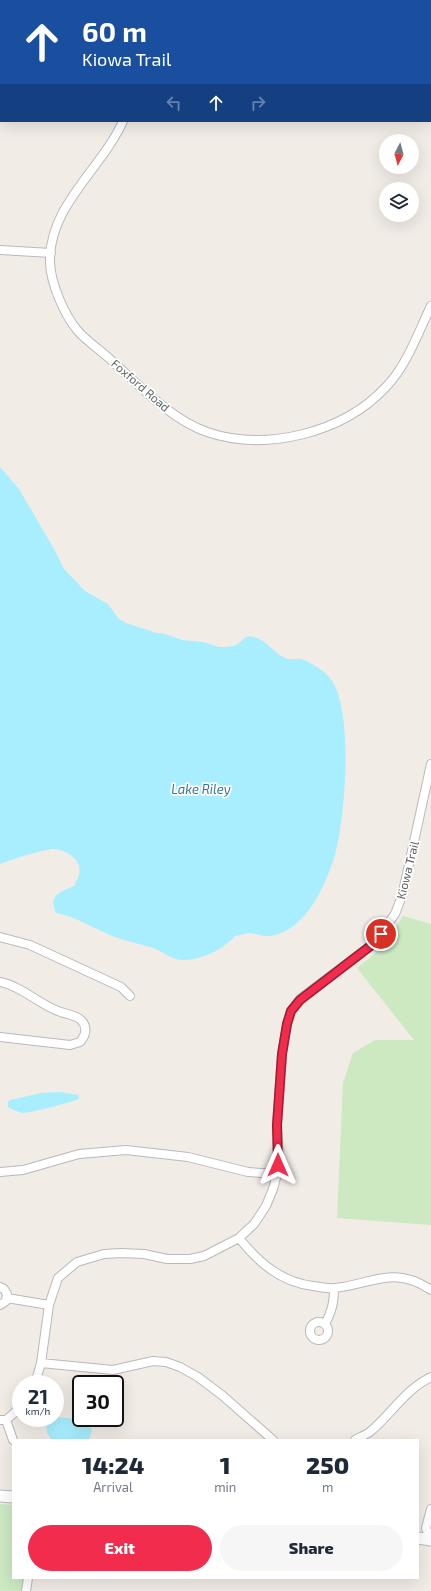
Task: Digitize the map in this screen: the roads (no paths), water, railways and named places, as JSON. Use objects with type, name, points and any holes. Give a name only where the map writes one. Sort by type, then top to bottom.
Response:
[{"type":"street","name":"Foxford Road","points":[[123,122],[117,136],[69,202],[56,226],[50,264],[55,292],[77,330],[146,392],[181,418],[206,432],[234,439],[284,438],[311,433],[336,424],[361,408],[386,387],[404,364],[431,306]]},
{"type":"street","points":[[0,250],[51,253]]},
{"type":"street","name":"Kiowa Trail","points":[[38,1375],[41,1363],[49,1305],[58,1278],[77,1262],[104,1254],[121,1253],[144,1254],[167,1259],[190,1259],[204,1256],[239,1238],[254,1224],[266,1206],[273,1189],[279,1161],[277,1125],[282,1054],[287,1024],[291,1011],[300,1000],[373,944],[395,914],[402,896],[431,764]]},
{"type":"street","points":[[0,938],[30,945],[121,987],[130,996]]},
{"type":"street","points":[[0,982],[57,1011],[79,1018],[85,1025],[86,1030],[85,1035],[80,1042],[70,1045],[0,1037]]},
{"type":"street","points":[[0,1172],[23,1170],[79,1154],[126,1150],[188,1157],[248,1172],[277,1174]]},
{"type":"street","points":[[239,1238],[261,1263],[276,1274],[292,1281],[307,1285],[334,1288],[388,1277],[406,1278],[422,1284],[431,1290]]},
{"type":"street","points":[[0,1287],[6,1292],[7,1298],[0,1305]]},
{"type":"street","points":[[325,1324],[334,1303],[334,1288]]},
{"type":"street","points":[[7,1298],[49,1305]]},
{"type":"street","points":[[41,1363],[113,1370],[153,1361],[166,1362],[180,1367],[224,1396],[272,1439]]},
{"type":"street","points":[[357,1439],[370,1432],[408,1392],[431,1377]]},
{"type":"street","points":[[12,1414],[3,1420],[12,1439]]},
{"type":"street","points":[[0,1496],[12,1497]]},
{"type":"street","points":[[419,1538],[431,1539],[426,1528],[431,1509]]},
{"type":"street","points":[[26,1591],[28,1579]]},
{"type":"water","name":"Lake Riley","points":[[0,467],[19,489],[64,569],[85,591],[108,604],[118,618],[126,623],[157,633],[220,647],[234,646],[248,637],[254,637],[266,643],[283,657],[288,659],[305,660],[320,669],[329,677],[337,691],[342,712],[345,737],[346,763],[339,838],[332,864],[316,899],[305,915],[287,930],[269,936],[249,933],[235,936],[225,945],[212,953],[191,960],[181,960],[156,949],[115,937],[79,920],[56,913],[53,902],[54,898],[60,892],[74,886],[80,870],[76,860],[64,851],[49,849],[0,864]]},
{"type":"water","points":[[61,1092],[78,1095],[79,1099],[23,1113],[8,1107],[8,1102],[10,1100],[41,1093]]},
{"type":"water","points":[[64,1418],[72,1419],[72,1427],[90,1427],[92,1430],[89,1439],[51,1439],[47,1433],[46,1427],[64,1427]]}]
